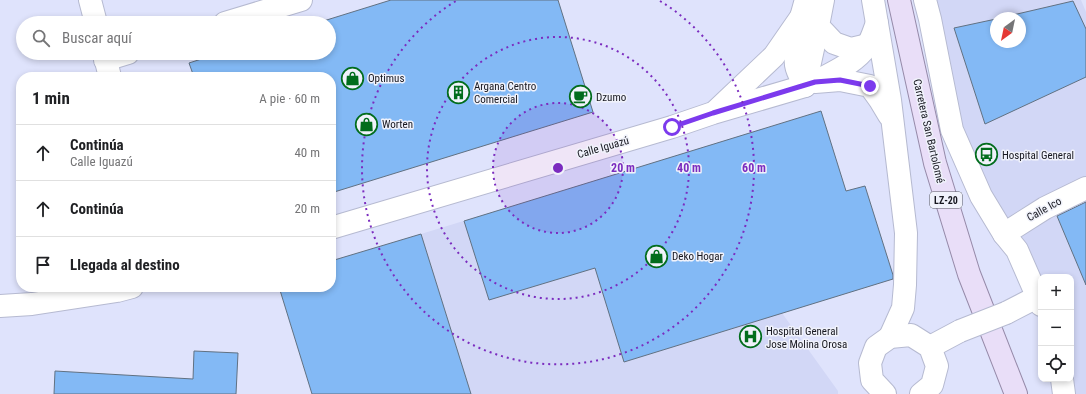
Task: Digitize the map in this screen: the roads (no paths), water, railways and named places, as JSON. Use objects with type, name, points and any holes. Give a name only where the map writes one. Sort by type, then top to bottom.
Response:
[{"type":"main road","name":"Carretera San Bartolomé","points":[[889,0],[923,166],[959,282],[1003,394]]},
{"type":"main road","name":"Carretera San Bartolomé","points":[[899,0],[935,163],[968,274],[1016,394]]},
{"type":"street","points":[[90,0],[94,16]]},
{"type":"street","points":[[248,16],[301,0]]},
{"type":"street","points":[[713,113],[774,56],[808,14],[823,0]]},
{"type":"street","points":[[873,0],[890,100],[906,233],[903,308],[890,337]]},
{"type":"street","name":"Carretera San Bartolomé","points":[[926,0],[952,130],[981,196],[1004,234],[1017,250],[1038,299]]},
{"type":"street","points":[[808,14],[834,43],[851,49],[868,45]]},
{"type":"street","points":[[808,14],[810,84]]},
{"type":"street","points":[[810,84],[834,72],[856,58],[868,45],[877,23]]},
{"type":"street","points":[[810,84],[840,80],[870,86],[893,122]]},
{"type":"street","name":"Calle Iguazú","points":[[336,227],[672,127],[810,84]]},
{"type":"street","name":"Calle Ico","points":[[1004,234],[1045,208],[1086,188]]},
{"type":"street","points":[[0,306],[32,304],[112,292]]},
{"type":"street","points":[[930,347],[960,331],[1038,301]]},
{"type":"street","points":[[885,394],[872,380],[870,363],[876,347],[890,337],[911,335],[930,347],[937,366],[932,385],[921,394]]},
{"type":"street","points":[[1062,382],[1064,394]]},
{"type":"place","name":"Optimus","points":[[352,78]]},
{"type":"place","name":"Argana Centro Comercial","points":[[459,92]]},
{"type":"place","name":"Dzumo","points":[[581,97]]},
{"type":"place","name":"Worten","points":[[367,124]]},
{"type":"place","name":"Hospital General","points":[[986,155]]},
{"type":"place","name":"Deko Hogar","points":[[657,256]]},
{"type":"place","name":"Hospital General Jose Molina Orosa","points":[[751,337]]}]
